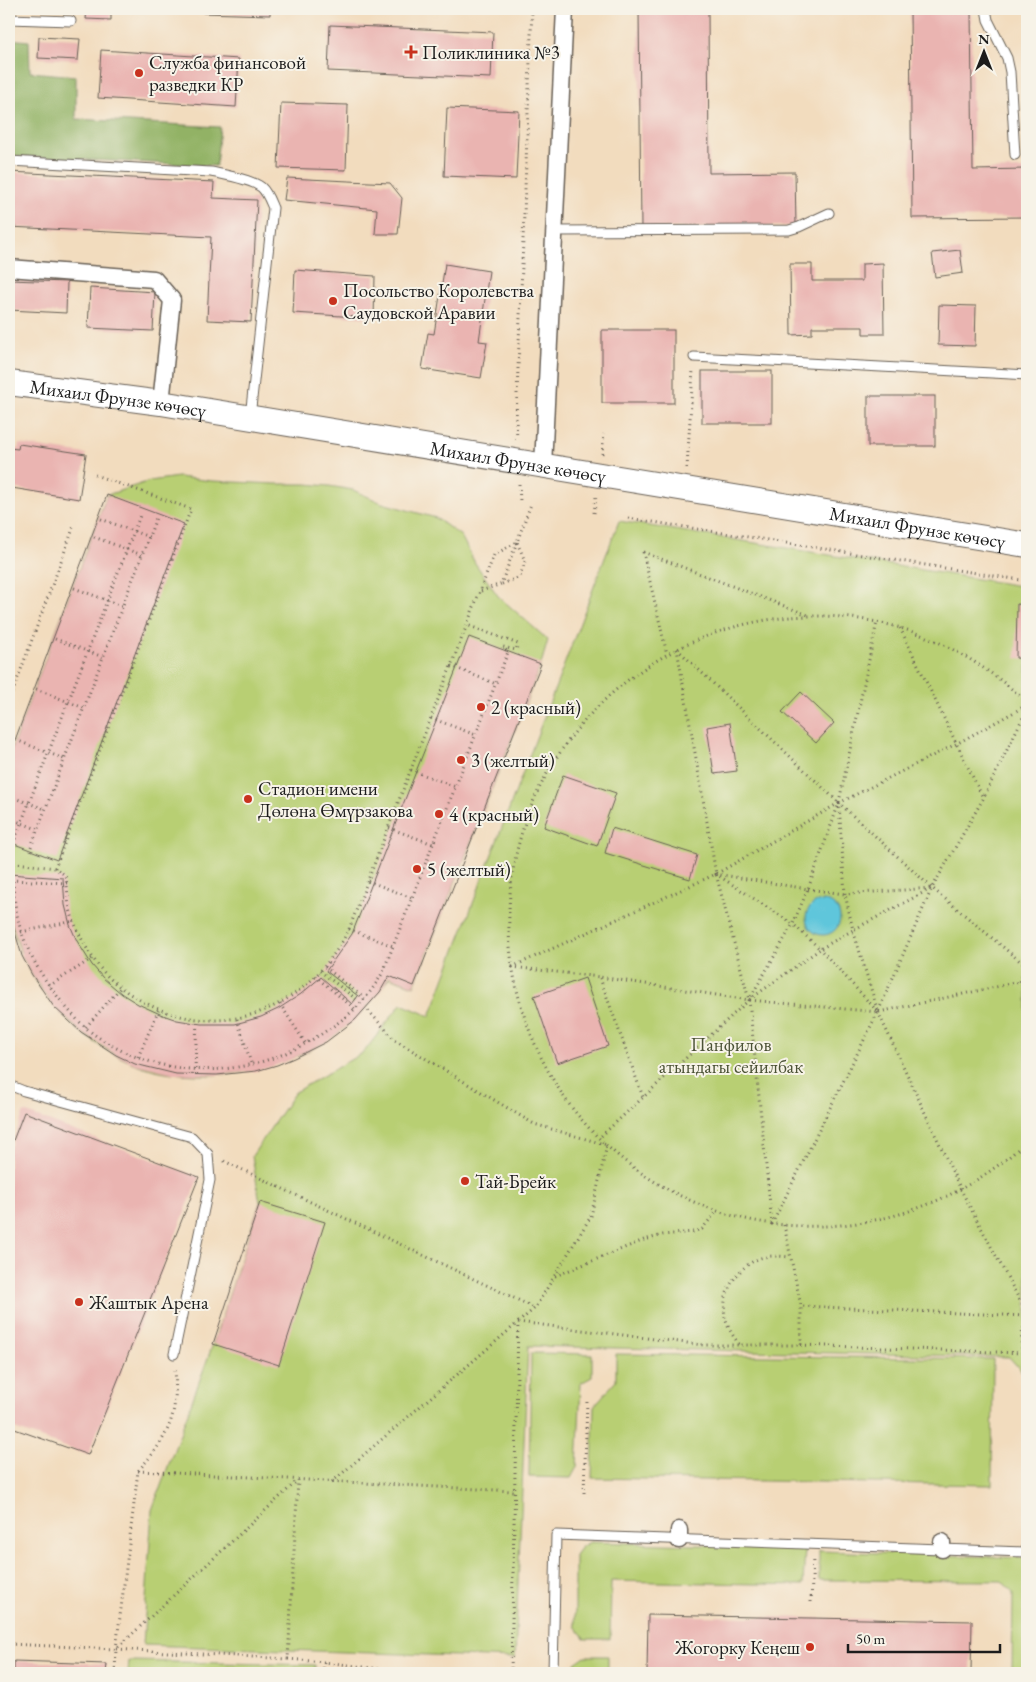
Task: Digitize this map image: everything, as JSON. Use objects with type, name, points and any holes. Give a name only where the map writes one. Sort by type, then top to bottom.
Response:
[{"type":"main road","name":"Михаил Фрунзе көчөсү","points":[[9,383],[250,417],[1027,545]]},
{"type":"street","points":[[543,466],[565,9]]},
{"type":"street","points":[[9,268],[154,279],[172,300],[161,403]]},
{"type":"lane","points":[[986,9],[988,20],[1007,58],[1010,72],[1015,155]]},
{"type":"lane","points":[[9,19],[71,21]]},
{"type":"lane","points":[[9,161],[211,172],[239,178],[261,188],[273,208],[250,417]]},
{"type":"lane","points":[[554,231],[789,230],[829,213]]},
{"type":"lane","points":[[694,357],[1027,375]]},
{"type":"lane","points":[[9,1085],[24,1091],[192,1137],[208,1154],[210,1180],[174,1354]]},
{"type":"lane","points":[[553,1673],[556,1535],[679,1535],[814,1544],[942,1545],[1027,1552]]},
{"type":"path","points":[[517,439],[516,420],[532,9]]},
{"type":"path","points":[[686,489],[694,357]]},
{"type":"path","points":[[602,458],[604,434]]},
{"type":"path","points":[[55,868],[191,509],[95,475]]},
{"type":"path","points":[[519,478],[520,501]]},
{"type":"path","points":[[594,513],[596,495]]},
{"type":"path","points":[[501,584],[530,504]]},
{"type":"path","points":[[15,839],[141,513]]},
{"type":"path","points":[[30,847],[156,518]]},
{"type":"path","points":[[628,518],[1027,581]]},
{"type":"path","points":[[100,519],[149,537]]},
{"type":"path","points":[[9,702],[74,526]]},
{"type":"path","points":[[94,538],[142,555]]},
{"type":"path","points":[[9,862],[55,868],[65,875],[67,895],[74,921],[93,958],[102,970],[121,987],[146,1004],[171,1014],[197,1020],[237,1019],[280,1004],[304,987],[324,967],[343,942],[494,555],[517,542]]},
{"type":"path","points":[[480,591],[520,577],[525,561],[517,542]]},
{"type":"path","points":[[667,654],[643,552],[809,616]]},
{"type":"path","points":[[74,588],[122,606]]},
{"type":"path","points":[[1027,705],[1001,679],[970,658],[935,640],[877,622],[843,617],[775,618],[741,625],[708,635],[677,648],[635,674],[606,697],[558,754],[540,786],[525,820],[515,856],[508,930],[512,967],[520,1005],[533,1042],[551,1076],[573,1109],[606,1146],[640,1173],[677,1194],[717,1211],[744,1219],[772,1224],[814,1227],[875,1221],[934,1203],[961,1190],[1014,1154],[1027,1141]]},
{"type":"path","points":[[749,1000],[793,924],[808,889],[839,803],[877,622]]},
{"type":"path","points":[[67,883],[13,880],[16,915],[32,958],[50,986],[72,1015],[95,1035],[138,1057],[177,1068],[235,1069],[252,1066],[272,1059],[306,1044],[333,1028],[365,999],[383,972],[508,652],[503,647],[516,650],[518,644],[467,625]]},
{"type":"path","points":[[900,628],[983,799]]},
{"type":"path","points":[[55,639],[103,657]]},
{"type":"path","points":[[512,967],[749,1000],[878,1012],[1018,982],[1026,967],[932,888],[839,803],[677,648]]},
{"type":"path","points":[[677,648],[716,874],[749,1000],[772,1224]]},
{"type":"path","points":[[451,666],[496,684]]},
{"type":"path","points":[[36,689],[84,708]]},
{"type":"path","points":[[512,967],[716,874],[839,803],[956,744],[1027,705]]},
{"type":"path","points":[[772,1224],[878,1012],[932,888],[983,799],[1027,705]]},
{"type":"path","points":[[431,718],[476,735]]},
{"type":"path","points":[[16,740],[64,759]]},
{"type":"path","points":[[411,770],[456,787]]},
{"type":"path","points":[[9,796],[45,810]]},
{"type":"path","points":[[839,803],[845,894],[853,930],[878,1012],[961,1190],[1027,1316],[1021,1334],[1023,1354],[1027,1362]]},
{"type":"path","points":[[9,818],[37,829]]},
{"type":"path","points":[[388,828],[433,844]]},
{"type":"path","points":[[716,874],[845,894],[932,888]]},
{"type":"path","points":[[716,874],[793,924],[820,949],[878,1012]]},
{"type":"path","points":[[368,881],[412,898]]},
{"type":"path","points":[[598,1138],[749,1000],[820,949],[932,888]]},
{"type":"path","points":[[21,932],[74,921]]},
{"type":"path","points":[[349,929],[393,946]]},
{"type":"path","points":[[50,986],[93,958]]},
{"type":"path","points":[[324,967],[365,999]]},
{"type":"path","points":[[320,971],[356,1000]]},
{"type":"path","points":[[315,976],[355,1009]]},
{"type":"path","points":[[600,978],[643,1097]]},
{"type":"path","points":[[1018,982],[1027,990]]},
{"type":"path","points":[[86,1027],[121,987]]},
{"type":"path","points":[[280,1004],[306,1044]]},
{"type":"path","points":[[366,1008],[395,1040],[534,1124],[606,1146]]},
{"type":"path","points":[[138,1057],[159,1009]]},
{"type":"path","points":[[237,1019],[252,1066]]},
{"type":"path","points":[[196,1069],[197,1020]]},
{"type":"path","points":[[332,1482],[535,1308],[591,1216],[606,1146]]},
{"type":"path","points":[[208,1154],[535,1308]]},
{"type":"path","points":[[555,1276],[644,1240],[702,1229],[717,1211]]},
{"type":"path","points":[[784,1225],[801,1306],[801,1345]]},
{"type":"path","points":[[739,1345],[730,1332],[725,1318],[725,1303],[729,1288],[736,1275],[747,1265],[761,1258],[775,1255],[790,1257]]},
{"type":"path","points":[[801,1306],[1027,1316]]},
{"type":"path","points":[[518,1322],[703,1345],[801,1345],[1023,1354]]},
{"type":"path","points":[[512,1673],[518,1322]]},
{"type":"path","points":[[115,1673],[116,1649],[138,1471],[155,1452],[168,1431],[174,1410],[176,1391],[174,1354]]},
{"type":"path","points":[[584,1493],[587,1400]]},
{"type":"path","points":[[138,1471],[514,1491]]},
{"type":"path","points":[[116,1649],[298,1480]]},
{"type":"path","points":[[288,1659],[298,1480]]},
{"type":"path","points":[[810,1602],[814,1544]]},
{"type":"path","points":[[9,1644],[288,1659],[412,1673]]},
{"type":"path","points":[[323,1673],[324,1662]]},
{"type":"green space","points":[[9,39],[29,41],[30,72],[76,76],[76,119],[220,127],[216,166],[9,156]]},
{"type":"green space","name":"Стадион имени Дөлөна Өмүрзакова","points":[[178,477],[212,481],[329,486],[353,490],[382,503],[436,518],[461,536],[475,563],[498,596],[548,640],[541,664],[414,986],[389,977],[373,1000],[333,1036],[310,1050],[285,1061],[259,1069],[204,1075],[150,1069],[133,1063],[108,1051],[75,1027],[56,1008],[34,978],[18,946],[11,923],[8,903],[11,843],[9,842],[9,756],[107,495],[150,481]]},
{"type":"green space","name":"Панфилов атындагы сейилбак","points":[[619,521],[1027,587],[1027,1377],[1009,1357],[528,1346],[515,1658],[143,1645],[152,1510],[213,1344],[260,1202],[252,1156],[295,1092],[364,1052],[401,1004],[430,1016]]},
{"type":"green space","points":[[531,1353],[592,1354],[592,1377],[581,1383],[577,1467],[571,1478],[529,1477]]},
{"type":"green space","points":[[616,1354],[993,1359],[992,1485],[592,1478],[594,1406],[616,1381]]},
{"type":"green space","points":[[590,1542],[805,1548],[803,1585],[611,1581],[610,1639],[585,1639],[575,1626],[575,1555],[581,1547]]},
{"type":"green space","points":[[819,1551],[1027,1558],[1027,1673],[1012,1673],[1013,1593],[1002,1581],[819,1580]]},
{"type":"green space","points":[[585,1656],[608,1656],[608,1673],[575,1673],[575,1663]]},
{"type":"green space","points":[[129,1661],[315,1665],[315,1673],[128,1673]]},
{"type":"green space","points":[[329,1668],[365,1673],[329,1673]]},
{"type":"water","points":[[823,901],[830,902],[835,906],[839,911],[839,925],[835,930],[830,934],[823,935],[816,934],[811,930],[807,925],[806,918],[807,911],[811,906],[816,902]]},
{"type":"building","points":[[87,9],[111,9],[111,20],[86,19]]},
{"type":"building","points":[[203,9],[270,9],[270,15],[203,13]]},
{"type":"building","points":[[639,9],[708,9],[709,173],[795,172],[796,226],[641,228]]},
{"type":"building","points":[[910,9],[957,9],[957,11],[971,11],[973,170],[1027,169],[1027,217],[912,218]]},
{"type":"building","name":"Поликлиника №3","points":[[330,25],[493,32],[491,78],[328,71]]},
{"type":"building","points":[[39,37],[80,39],[78,60],[38,58]]},
{"type":"building","points":[[101,50],[239,59],[236,107],[98,98]]},
{"type":"building","points":[[281,103],[348,105],[346,170],[278,168]]},
{"type":"building","points":[[447,108],[519,111],[516,179],[444,176]]},
{"type":"building","points":[[9,172],[214,182],[213,198],[257,200],[251,322],[207,320],[211,237],[9,227]]},
{"type":"building","points":[[287,178],[390,183],[402,198],[398,234],[375,234],[377,209],[284,200]]},
{"type":"building","points":[[960,250],[963,273],[935,277],[932,253]]},
{"type":"building","points":[[883,263],[884,334],[863,334],[863,327],[812,327],[812,334],[791,335],[790,264],[812,264],[812,281],[862,281],[862,264]]},
{"type":"building","points":[[445,264],[489,271],[479,341],[487,342],[481,378],[422,369],[428,333],[434,334]]},
{"type":"building","points":[[295,270],[375,276],[374,318],[293,313]]},
{"type":"building","points":[[9,280],[67,282],[66,313],[9,310]]},
{"type":"building","points":[[90,288],[155,292],[153,331],[88,328]]},
{"type":"building","points":[[939,305],[976,306],[975,346],[938,345]]},
{"type":"building","points":[[602,330],[674,330],[674,403],[602,403]]},
{"type":"building","points":[[702,371],[772,371],[772,423],[702,423]]},
{"type":"building","points":[[868,396],[935,396],[935,446],[868,446]]},
{"type":"building","points":[[19,444],[86,454],[79,499],[12,488],[11,492],[9,492],[9,448],[18,449]]},
{"type":"building","points":[[107,495],[184,524],[57,860],[9,842],[9,756]]},
{"type":"building","points":[[1017,604],[1027,605],[1027,659],[1016,658]]},
{"type":"building","points":[[469,637],[541,664],[414,986],[389,976],[380,992],[355,1020],[326,1042],[277,1065],[256,1071],[217,1075],[176,1074],[135,1064],[116,1055],[81,1032],[54,1007],[32,975],[22,956],[9,912],[9,874],[63,878],[65,905],[70,925],[77,941],[92,965],[103,978],[122,994],[160,1014],[177,1020],[201,1024],[235,1024],[261,1017],[278,1009],[301,994],[321,977],[352,1004],[358,996],[326,971],[352,934]]},
{"type":"building","points":[[801,692],[834,723],[816,743],[782,712]]},
{"type":"building","points":[[730,723],[737,771],[714,774],[707,727]]},
{"type":"building","points":[[563,775],[616,793],[597,846],[544,827]]},
{"type":"building","points":[[612,828],[697,855],[690,879],[605,853]]},
{"type":"building","points":[[585,978],[608,1046],[557,1063],[534,996]]},
{"type":"building","name":"Жаштык Арена","points":[[24,1112],[199,1177],[88,1455],[9,1427],[9,1151]]},
{"type":"building","points":[[260,1202],[325,1222],[279,1365],[213,1344]]},
{"type":"building","name":"Жогорку Кеңеш","points":[[648,1615],[972,1621],[971,1673],[647,1673]]},
{"type":"building","points":[[14,1661],[107,1664],[106,1673],[14,1673]]},
{"type":"place","name":"Поликлиника №3","points":[[411,52]]},
{"type":"place","name":"Служба финансовой разведки КР","points":[[139,73]]},
{"type":"place","name":"Посольство Королевства Саудовской Аравии","points":[[333,301]]},
{"type":"place","name":"2 (красный)","points":[[481,707]]},
{"type":"place","name":"3 (желтый)","points":[[461,760]]},
{"type":"place","name":"Стадион имени Дөлөна Өмүрзакова","points":[[248,799]]},
{"type":"place","name":"4 (красный)","points":[[439,814]]},
{"type":"place","name":"5 (желтый)","points":[[417,869]]},
{"type":"place","name":"Тай-Брейк","points":[[465,1181]]},
{"type":"place","name":"Жаштык Арена","points":[[79,1302]]},
{"type":"place","name":"Жогорку Кеңеш","points":[[810,1647]]}]
